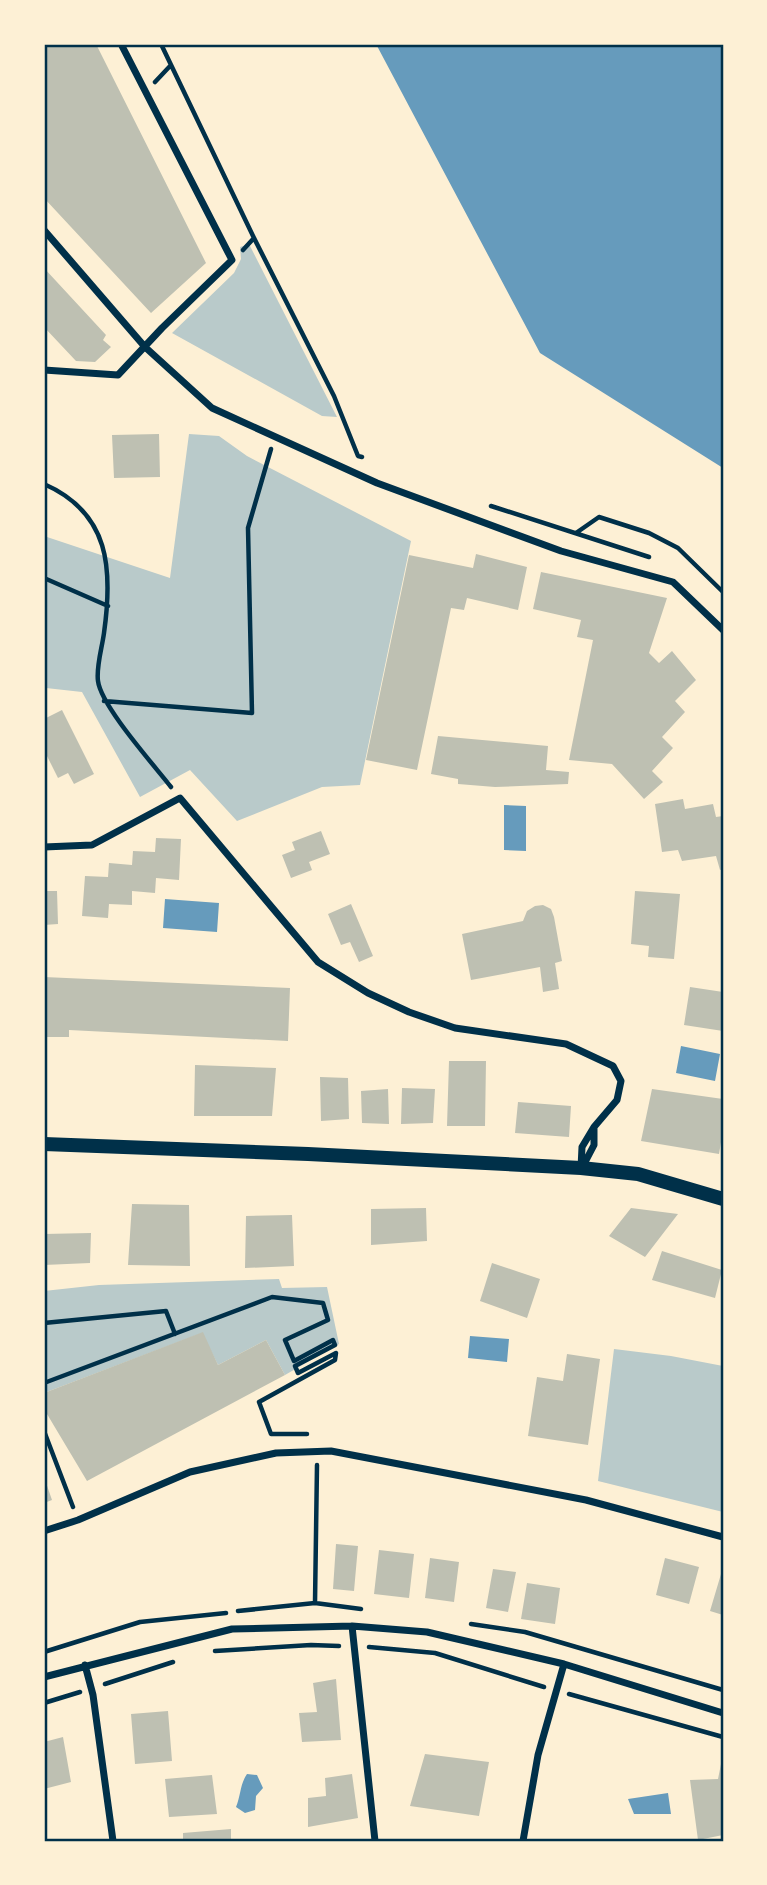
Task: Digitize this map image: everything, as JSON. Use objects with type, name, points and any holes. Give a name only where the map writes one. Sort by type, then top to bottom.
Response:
[{"type":"main road","points":[[44,1144],[581,1168],[638,1174],[723,1199]]},
{"type":"street","points":[[44,370],[118,374],[232,260],[121,44]]},
{"type":"street","points":[[44,230],[145,347],[212,408],[377,483],[549,547],[673,582],[723,631]]},
{"type":"street","points":[[44,847],[92,845],[180,798],[318,961],[368,993],[409,1012],[456,1028],[566,1044],[613,1066],[621,1081],[617,1100],[594,1127],[594,1146],[581,1168]]},
{"type":"street","points":[[44,1531],[78,1520],[190,1472],[276,1453],[331,1451],[586,1500],[723,1537]]},
{"type":"street","points":[[352,1626],[375,1841]]},
{"type":"street","points":[[44,1677],[232,1629],[352,1626],[427,1632],[564,1664],[723,1713]]},
{"type":"street","points":[[523,1841],[538,1755],[564,1664]]},
{"type":"street","points":[[86,1665],[92,1689],[113,1841]]},
{"type":"path","points":[[161,44],[254,238],[334,396],[358,456],[369,460]]},
{"type":"path","points":[[104,701],[252,713],[248,528],[275,437]]},
{"type":"path","points":[[44,484],[63,492],[90,517],[106,556],[108,606],[97,680],[104,701],[162,776]]},
{"type":"path","points":[[488,505],[576,533],[599,517],[649,533],[678,548],[723,592]]},
{"type":"path","points":[[44,578],[108,606]]},
{"type":"path","points":[[44,1383],[272,1297],[323,1303],[328,1320],[285,1340],[294,1361],[333,1340],[335,1345],[295,1366],[298,1373],[336,1353],[335,1360],[260,1402],[271,1434],[331,1434],[331,1451]]},
{"type":"path","points":[[44,1323],[166,1311],[175,1334]]},
{"type":"path","points":[[44,1431],[78,1520]]},
{"type":"path","points":[[44,1652],[140,1622],[315,1603],[316,1477]]},
{"type":"path","points":[[206,1651],[311,1645],[354,1646],[435,1654],[723,1737]]},
{"type":"path","points":[[44,1703],[181,1660]]},
{"type":"shaded area","points":[[249,244],[337,417],[322,416],[172,333],[234,273],[241,259],[240,247]]},
{"type":"shaded area","points":[[189,434],[219,436],[247,456],[411,541],[360,785],[322,787],[237,821],[190,770],[140,797],[82,692],[46,688],[44,536],[170,578]]},
{"type":"shaded area","points":[[279,1279],[282,1288],[327,1287],[339,1344],[285,1375],[266,1340],[218,1365],[202,1333],[44,1393],[44,1291],[99,1285]]},
{"type":"shaded area","points":[[614,1349],[723,1366],[723,1512],[598,1481]]},
{"type":"water","points":[[376,44],[723,44],[723,468],[540,353]]},
{"type":"water","points":[[504,805],[526,806],[526,851],[504,850]]},
{"type":"water","points":[[165,899],[219,903],[217,932],[163,928]]},
{"type":"water","points":[[681,1046],[720,1054],[715,1081],[676,1073]]},
{"type":"water","points":[[470,1336],[509,1339],[507,1362],[468,1358]]},
{"type":"water","points":[[247,1774],[257,1775],[263,1788],[256,1796],[255,1810],[245,1813],[236,1807]]},
{"type":"water","points":[[668,1793],[671,1814],[634,1814],[628,1799]]},
{"type":"building","points":[[44,44],[96,44],[206,263],[151,313],[44,198]]},
{"type":"building","points":[[44,268],[106,335],[103,340],[111,347],[95,362],[76,361],[44,327]]},
{"type":"building","points":[[159,434],[160,477],[114,478],[112,435]]},
{"type":"building","points":[[476,554],[527,567],[518,610],[467,598],[464,610],[451,608],[417,770],[366,760],[409,555],[473,568]]},
{"type":"building","points":[[541,572],[667,598],[649,653],[659,663],[672,651],[696,680],[675,701],[685,712],[662,737],[673,748],[652,771],[663,782],[644,799],[612,764],[569,760],[593,640],[577,637],[581,620],[533,609]]},
{"type":"building","points":[[62,710],[94,774],[74,784],[68,773],[58,778],[44,750],[44,719]]},
{"type":"building","points":[[438,736],[548,746],[546,770],[569,772],[568,784],[495,787],[458,784],[458,779],[431,774]]},
{"type":"building","points":[[683,799],[685,809],[713,804],[716,817],[723,816],[723,869],[720,870],[716,856],[682,861],[678,850],[662,852],[655,804]]},
{"type":"building","points":[[321,831],[330,854],[309,862],[312,870],[291,878],[282,855],[295,850],[292,842]]},
{"type":"building","points":[[156,838],[181,839],[179,880],[156,878],[155,893],[132,891],[132,905],[109,904],[108,918],[82,916],[85,876],[108,877],[109,863],[132,865],[133,851],[155,852]]},
{"type":"building","points":[[44,891],[57,891],[58,924],[44,925]]},
{"type":"building","points":[[635,891],[680,894],[674,959],[648,957],[649,946],[631,944]]},
{"type":"building","points":[[351,904],[373,956],[359,962],[350,942],[341,945],[328,914]]},
{"type":"building","points":[[543,905],[551,909],[554,917],[562,961],[555,963],[559,989],[543,992],[540,967],[471,980],[462,934],[523,921],[527,911]]},
{"type":"building","points":[[44,977],[290,988],[288,1041],[69,1030],[69,1037],[44,1037]]},
{"type":"building","points":[[690,987],[723,992],[723,1031],[684,1025]]},
{"type":"building","points":[[449,1061],[486,1061],[485,1126],[447,1126]]},
{"type":"building","points":[[195,1065],[276,1068],[272,1116],[194,1116]]},
{"type":"building","points":[[320,1077],[348,1078],[349,1119],[321,1121]]},
{"type":"building","points":[[402,1088],[435,1089],[433,1123],[401,1124]]},
{"type":"building","points":[[388,1089],[389,1124],[362,1123],[361,1091]]},
{"type":"building","points":[[652,1089],[723,1099],[723,1130],[719,1154],[641,1141]]},
{"type":"building","points":[[518,1102],[571,1106],[569,1137],[515,1133]]},
{"type":"building","points":[[132,1204],[189,1205],[190,1266],[128,1265]]},
{"type":"building","points":[[426,1208],[427,1241],[371,1245],[371,1209]]},
{"type":"building","points":[[631,1208],[678,1214],[645,1257],[609,1236]]},
{"type":"building","points":[[292,1215],[294,1266],[245,1268],[246,1216]]},
{"type":"building","points":[[91,1233],[90,1263],[44,1265],[44,1234]]},
{"type":"building","points":[[662,1251],[722,1270],[715,1298],[652,1280]]},
{"type":"building","points":[[492,1263],[540,1279],[527,1318],[480,1301]]},
{"type":"building","points":[[203,1332],[218,1365],[266,1340],[285,1375],[87,1481],[44,1409],[44,1393]]},
{"type":"building","points":[[567,1354],[600,1359],[588,1445],[528,1436],[537,1377],[563,1381]]},
{"type":"building","points":[[44,1477],[52,1500],[44,1503]]},
{"type":"building","points":[[336,1544],[358,1546],[354,1591],[333,1589]]},
{"type":"building","points":[[379,1550],[414,1554],[409,1598],[374,1594]]},
{"type":"building","points":[[430,1558],[459,1562],[454,1602],[425,1598]]},
{"type":"building","points":[[665,1558],[699,1567],[689,1604],[656,1595]]},
{"type":"building","points":[[493,1569],[516,1572],[508,1612],[486,1608]]},
{"type":"building","points":[[721,1574],[723,1575],[723,1615],[710,1611]]},
{"type":"building","points":[[527,1583],[560,1588],[555,1624],[521,1619]]},
{"type":"building","points":[[336,1679],[341,1740],[302,1742],[299,1713],[317,1712],[313,1683]]},
{"type":"building","points":[[168,1711],[172,1761],[135,1764],[131,1714]]},
{"type":"building","points":[[63,1737],[71,1782],[44,1789],[44,1742]]},
{"type":"building","points":[[425,1754],[489,1762],[479,1816],[410,1806]]},
{"type":"building","points":[[722,1759],[723,1835],[698,1840],[690,1780],[718,1779]]},
{"type":"building","points":[[352,1774],[358,1818],[308,1827],[308,1798],[326,1796],[325,1778]]},
{"type":"building","points":[[212,1775],[217,1814],[169,1817],[165,1779]]},
{"type":"building","points":[[231,1829],[231,1841],[183,1841],[183,1833]]}]
